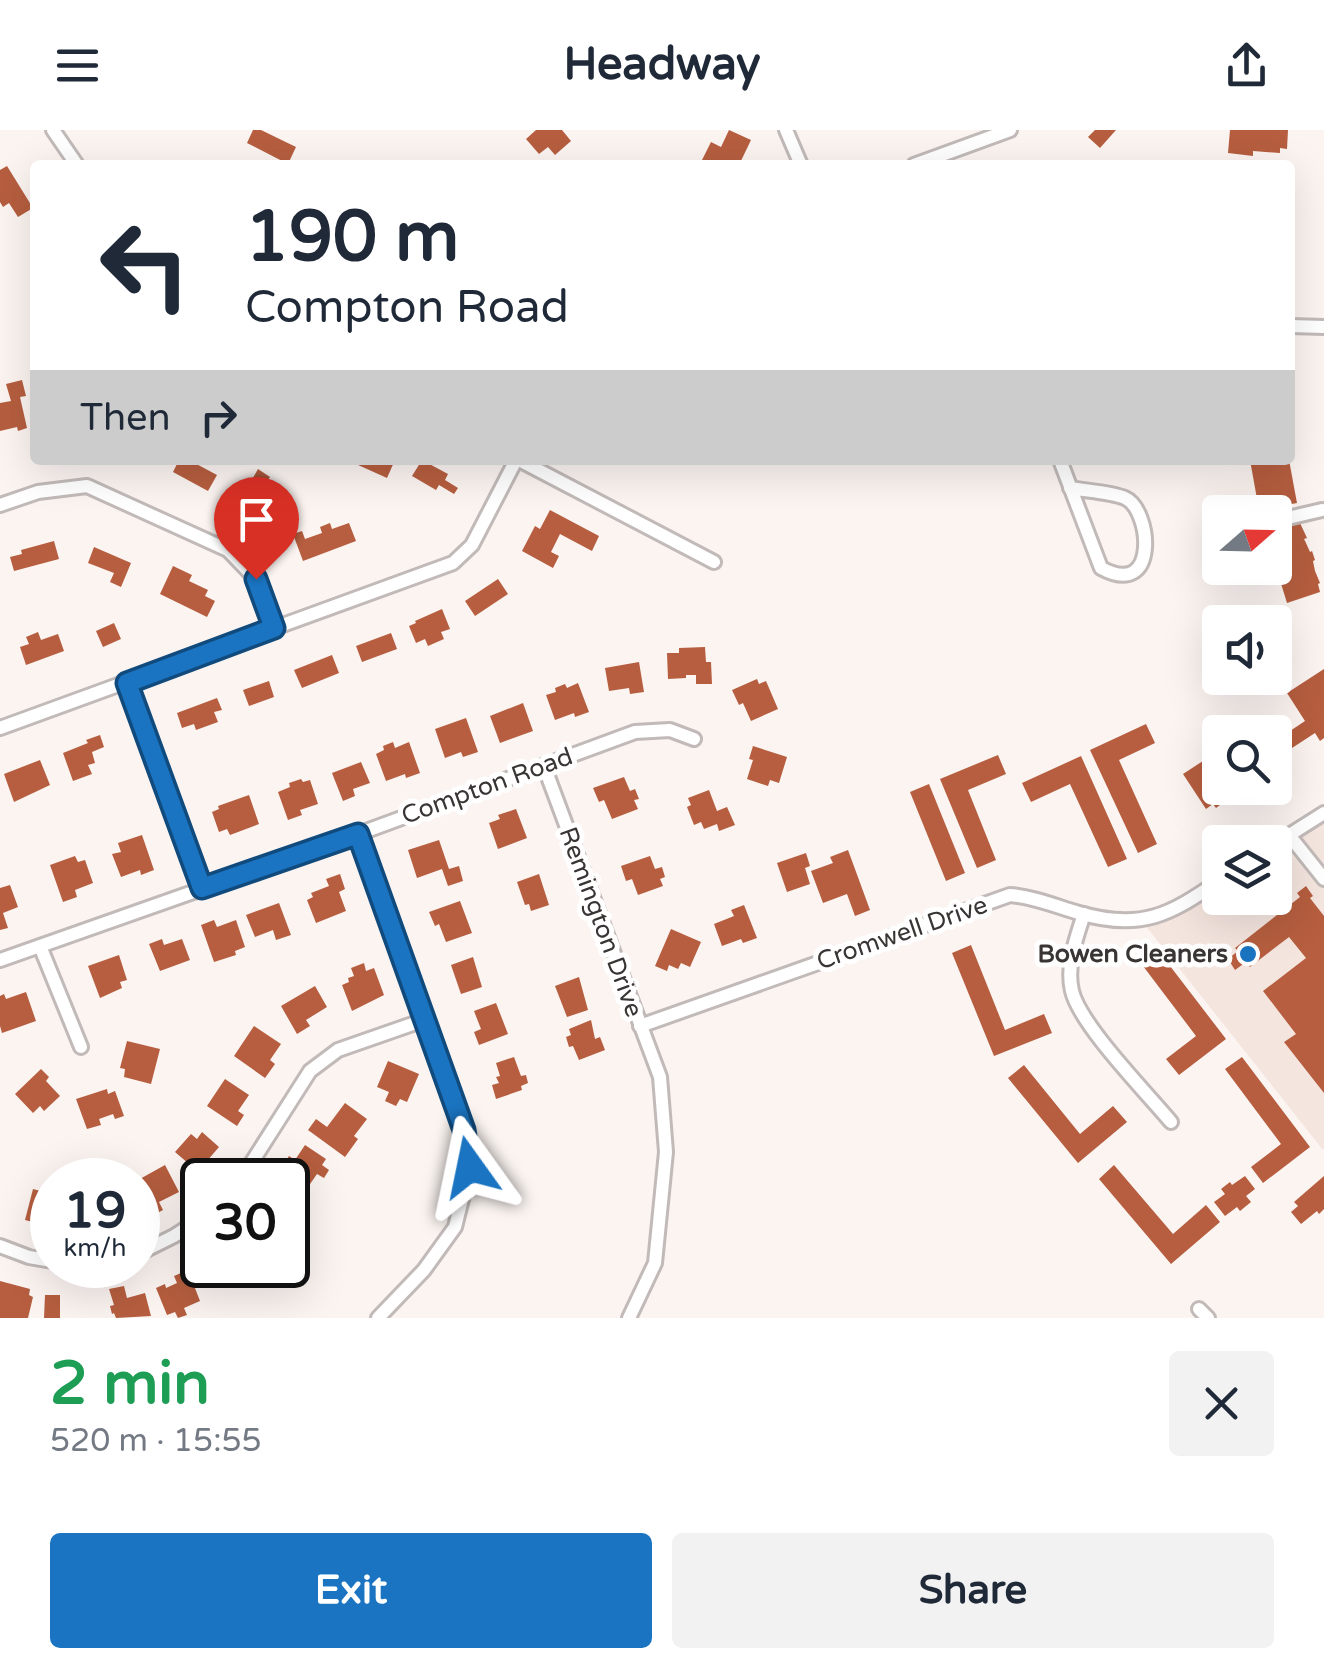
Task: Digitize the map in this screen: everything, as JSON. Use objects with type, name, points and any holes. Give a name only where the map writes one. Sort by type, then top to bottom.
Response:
[{"type":"street","points":[[54,130],[73,160]]},
{"type":"street","points":[[786,130],[799,160]]},
{"type":"street","points":[[928,160],[1010,130]]},
{"type":"street","points":[[1295,326],[1324,327]]},
{"type":"street","points":[[0,728],[453,563],[472,546],[515,465]]},
{"type":"street","points":[[528,465],[714,562]]},
{"type":"street","points":[[1062,465],[1070,488],[1100,568],[1118,574],[1137,569],[1144,561],[1147,547],[1134,504],[1126,498],[1070,488]]},
{"type":"street","points":[[0,505],[38,492],[87,486],[228,550],[256,579],[274,628]]},
{"type":"street","points":[[1292,517],[1322,510]]},
{"type":"street","points":[[127,683],[202,888]]},
{"type":"street","name":"Compton Road","points":[[0,960],[634,732],[670,730],[694,740]]},
{"type":"street","name":"Remington Drive","points":[[544,766],[660,1077],[666,1152],[655,1262],[629,1318]]},
{"type":"street","points":[[1292,833],[1324,812]]},
{"type":"street","points":[[358,834],[464,1130],[470,1167],[454,1226],[424,1270],[378,1318]]},
{"type":"street","points":[[1292,839],[1324,879]]},
{"type":"street","name":"Cromwell Drive","points":[[640,1026],[1010,895],[1118,922],[1167,913],[1202,891]]},
{"type":"street","points":[[1084,914],[1071,964],[1072,991],[1085,1019],[1171,1122]]},
{"type":"street","points":[[40,946],[81,1047]]},
{"type":"street","points":[[255,1158],[310,1071],[338,1050],[424,1020]]},
{"type":"street","points":[[0,1246],[30,1256]]},
{"type":"shaded area","points":[[1324,813],[1323,1150],[1141,920],[1202,889],[1202,915],[1292,915],[1292,833]]},
{"type":"building","points":[[253,130],[261,130],[296,147],[290,160],[280,160],[247,143]]},
{"type":"building","points":[[536,130],[562,130],[571,141],[555,155],[548,147],[539,154],[526,139]]},
{"type":"building","points":[[729,130],[751,140],[741,160],[702,160],[711,142],[721,147]]},
{"type":"building","points":[[1095,130],[1116,130],[1100,148],[1088,137]]},
{"type":"building","points":[[1230,130],[1288,130],[1287,149],[1280,148],[1280,153],[1253,151],[1253,156],[1228,153]]},
{"type":"building","points":[[7,166],[30,203],[30,210],[18,217],[9,203],[3,207],[0,202],[0,170]]},
{"type":"building","points":[[22,380],[26,396],[20,397],[27,428],[0,431],[0,403],[11,401],[6,384]]},
{"type":"building","points":[[176,465],[198,465],[217,475],[208,491],[173,472]]},
{"type":"building","points":[[358,465],[393,465],[387,478]]},
{"type":"building","points":[[419,465],[431,465],[448,474],[445,480],[458,488],[454,494],[439,485],[436,490],[412,476]]},
{"type":"building","points":[[1251,465],[1290,465],[1297,503],[1292,504],[1292,495],[1256,495]]},
{"type":"building","points":[[258,469],[270,477],[262,488],[286,504],[272,523],[240,501]]},
{"type":"building","points":[[550,510],[599,536],[592,551],[560,534],[551,552],[559,556],[553,568],[522,551],[535,526],[540,529]]},
{"type":"building","points":[[330,523],[332,529],[349,523],[356,541],[303,561],[293,534],[302,531],[305,539],[322,533],[320,527]]},
{"type":"building","points":[[1300,523],[1307,538],[1304,539],[1315,560],[1320,592],[1287,603],[1281,585],[1292,585],[1292,525]]},
{"type":"building","points":[[54,541],[59,559],[14,571],[10,557]]},
{"type":"building","points":[[94,547],[131,563],[121,587],[110,582],[114,573],[88,563]]},
{"type":"building","points":[[173,566],[192,575],[189,581],[208,590],[205,596],[215,601],[207,617],[160,594]]},
{"type":"building","points":[[498,579],[508,594],[475,616],[465,601]]},
{"type":"building","points":[[442,609],[450,629],[441,632],[444,639],[428,646],[425,639],[416,643],[409,626]]},
{"type":"building","points":[[114,623],[121,639],[103,647],[96,631]]},
{"type":"building","points":[[38,632],[41,640],[58,634],[64,651],[26,665],[20,647],[29,644],[26,637]]},
{"type":"building","points":[[391,633],[397,649],[362,662],[356,646]]},
{"type":"building","points":[[705,647],[706,662],[711,662],[712,684],[696,684],[696,675],[668,679],[667,653],[679,653],[679,648]]},
{"type":"building","points":[[332,655],[339,673],[302,688],[294,670]]},
{"type":"building","points":[[639,662],[644,692],[630,694],[629,688],[609,691],[605,668]]},
{"type":"building","points":[[1324,669],[1324,738],[1320,741],[1315,733],[1292,748],[1292,730],[1305,721],[1288,695],[1292,695],[1292,690]]},
{"type":"building","points":[[757,679],[759,684],[766,681],[778,709],[751,721],[732,690]]},
{"type":"building","points":[[269,681],[274,697],[249,706],[243,690]]},
{"type":"building","points":[[578,683],[589,712],[555,720],[546,695],[565,684],[567,688]]},
{"type":"building","points":[[217,698],[222,710],[214,712],[218,722],[196,730],[194,724],[182,728],[177,713]]},
{"type":"building","points":[[523,703],[533,731],[500,743],[490,716]]},
{"type":"building","points":[[466,718],[478,752],[463,757],[461,752],[445,758],[435,729]]},
{"type":"building","points":[[1146,724],[1155,743],[1119,760],[1157,844],[1138,853],[1090,750]]},
{"type":"building","points":[[100,735],[104,747],[92,752],[95,763],[88,765],[92,774],[73,781],[63,753]]},
{"type":"building","points":[[393,742],[395,748],[409,742],[420,773],[386,781],[376,754]]},
{"type":"building","points":[[753,746],[787,757],[779,783],[770,780],[768,786],[747,779]]},
{"type":"building","points":[[998,755],[1006,774],[968,790],[996,860],[977,868],[940,779]]},
{"type":"building","points":[[1081,756],[1127,859],[1108,867],[1070,784],[1031,802],[1022,783]]},
{"type":"building","points":[[40,760],[50,785],[14,802],[4,774]]},
{"type":"building","points":[[361,762],[370,783],[353,789],[355,796],[343,801],[332,773]]},
{"type":"building","points":[[1202,762],[1202,803],[1183,774]]},
{"type":"building","points":[[624,777],[630,791],[635,789],[638,809],[612,819],[604,800],[599,802],[593,788]]},
{"type":"building","points":[[301,779],[310,780],[318,804],[300,810],[302,815],[288,820],[278,792]]},
{"type":"building","points":[[929,784],[965,873],[946,881],[910,792]]},
{"type":"building","points":[[709,790],[717,811],[727,807],[735,825],[719,831],[717,824],[704,829],[701,822],[694,825],[688,798]]},
{"type":"building","points":[[249,795],[259,824],[230,835],[227,829],[219,832],[212,812]]},
{"type":"building","points":[[516,809],[527,838],[498,849],[489,823]]},
{"type":"building","points":[[142,835],[154,870],[121,877],[112,854],[121,852],[118,843]]},
{"type":"building","points":[[439,840],[449,869],[459,866],[463,881],[448,886],[442,869],[417,878],[408,850]]},
{"type":"building","points":[[848,850],[870,910],[855,916],[847,894],[823,903],[811,871],[833,863],[830,857]]},
{"type":"building","points":[[806,853],[810,884],[787,892],[777,863]]},
{"type":"building","points":[[75,856],[78,862],[85,860],[93,883],[75,890],[77,897],[63,902],[50,865]]},
{"type":"building","points":[[650,856],[655,869],[662,867],[663,886],[638,895],[632,879],[626,881],[621,866]]},
{"type":"building","points":[[340,874],[345,889],[339,892],[346,911],[316,923],[307,900],[313,897],[311,893],[329,886],[326,879]]},
{"type":"building","points":[[539,874],[549,905],[531,911],[517,882]]},
{"type":"building","points":[[10,885],[18,907],[3,913],[8,928],[0,930],[0,888]]},
{"type":"building","points":[[1306,886],[1324,916],[1324,1093],[1284,1042],[1296,1034],[1263,991],[1306,958],[1289,937],[1250,967],[1246,962],[1235,970],[1228,959],[1238,951],[1235,948],[1277,915],[1292,915],[1292,903],[1300,897],[1297,893]]},
{"type":"building","points":[[460,901],[472,933],[446,942],[429,912]]},
{"type":"building","points":[[279,903],[291,935],[276,940],[273,930],[255,937],[246,915]]},
{"type":"building","points":[[744,905],[757,938],[722,946],[714,924],[734,916],[731,910]]},
{"type":"building","points":[[214,920],[217,927],[236,920],[245,947],[235,951],[236,955],[214,962],[201,925]]},
{"type":"building","points":[[671,929],[701,942],[690,967],[681,963],[678,969],[669,965],[667,971],[655,966]]},
{"type":"building","points":[[162,939],[164,945],[182,939],[190,960],[160,971],[149,944]]},
{"type":"building","points":[[971,945],[1005,1030],[1044,1014],[1052,1033],[994,1056],[952,953]]},
{"type":"building","points":[[1157,949],[1226,1039],[1179,1075],[1166,1059],[1196,1036],[1140,962]]},
{"type":"building","points":[[119,955],[127,980],[120,982],[122,988],[100,998],[88,966]]},
{"type":"building","points":[[473,957],[482,987],[461,994],[451,965]]},
{"type":"building","points":[[364,963],[366,971],[374,968],[384,995],[352,1011],[342,985],[354,976],[351,968]]},
{"type":"building","points":[[579,977],[588,1010],[567,1017],[555,986]]},
{"type":"building","points":[[315,986],[327,1007],[306,1020],[310,1026],[297,1034],[281,1006]]},
{"type":"building","points":[[26,992],[36,1021],[2,1033],[0,996],[4,994],[6,999]]},
{"type":"building","points":[[496,1003],[508,1034],[479,1045],[474,1032],[481,1029],[474,1011]]},
{"type":"building","points":[[591,1020],[595,1039],[600,1037],[605,1050],[579,1060],[566,1037],[571,1035],[569,1029]]},
{"type":"building","points":[[254,1026],[281,1044],[270,1060],[275,1064],[265,1078],[234,1056]]},
{"type":"building","points":[[127,1041],[160,1049],[151,1084],[124,1077],[125,1069],[120,1068]]},
{"type":"building","points":[[514,1057],[528,1083],[521,1086],[522,1090],[496,1099],[492,1085],[499,1083],[496,1077],[500,1076],[496,1063]]},
{"type":"building","points":[[1242,1057],[1310,1147],[1263,1183],[1251,1167],[1281,1144],[1225,1069]]},
{"type":"building","points":[[388,1061],[419,1074],[407,1102],[400,1099],[396,1106],[385,1101],[389,1092],[377,1087]]},
{"type":"building","points":[[1024,1065],[1080,1134],[1113,1106],[1127,1122],[1078,1163],[1008,1078]]},
{"type":"building","points":[[41,1069],[60,1096],[44,1111],[40,1106],[33,1113],[15,1094]]},
{"type":"building","points":[[225,1079],[249,1095],[238,1111],[244,1115],[237,1126],[207,1106]]},
{"type":"building","points":[[107,1089],[108,1094],[115,1091],[124,1116],[115,1119],[113,1114],[99,1119],[101,1125],[87,1129],[76,1099]]},
{"type":"building","points":[[345,1103],[367,1119],[345,1157],[308,1130],[316,1119],[327,1127]]},
{"type":"building","points":[[202,1132],[219,1147],[210,1158],[182,1158],[175,1152],[191,1134],[197,1139]]},
{"type":"building","points":[[305,1145],[326,1159],[322,1165],[329,1170],[324,1178],[317,1174],[310,1184],[310,1158],[296,1158]]},
{"type":"building","points":[[165,1165],[179,1192],[160,1202],[160,1168]]},
{"type":"building","points":[[1114,1165],[1173,1234],[1206,1205],[1220,1222],[1171,1264],[1099,1179]]},
{"type":"building","points":[[1245,1176],[1255,1189],[1246,1196],[1251,1202],[1225,1216],[1214,1202],[1225,1194],[1221,1189]]},
{"type":"building","points":[[1324,1176],[1324,1209],[1301,1224],[1291,1212],[1298,1206],[1294,1202]]},
{"type":"building","points":[[180,1273],[180,1288],[195,1288],[200,1301],[184,1308],[187,1315],[178,1318],[175,1312],[167,1315],[156,1288],[177,1283],[174,1276]]},
{"type":"building","points":[[0,1281],[30,1289],[29,1295],[33,1297],[28,1318],[0,1318]]},
{"type":"building","points":[[124,1288],[127,1298],[145,1293],[151,1316],[116,1318],[110,1306],[114,1305],[109,1289]]},
{"type":"building","points":[[45,1295],[60,1295],[60,1318],[44,1318]]},
{"type":"place","name":"Bowen Cleaners","points":[[1248,954]]},
{"type":"route","points":[[256,579],[274,628],[127,683],[202,888],[358,834],[464,1130],[470,1167]]}]
